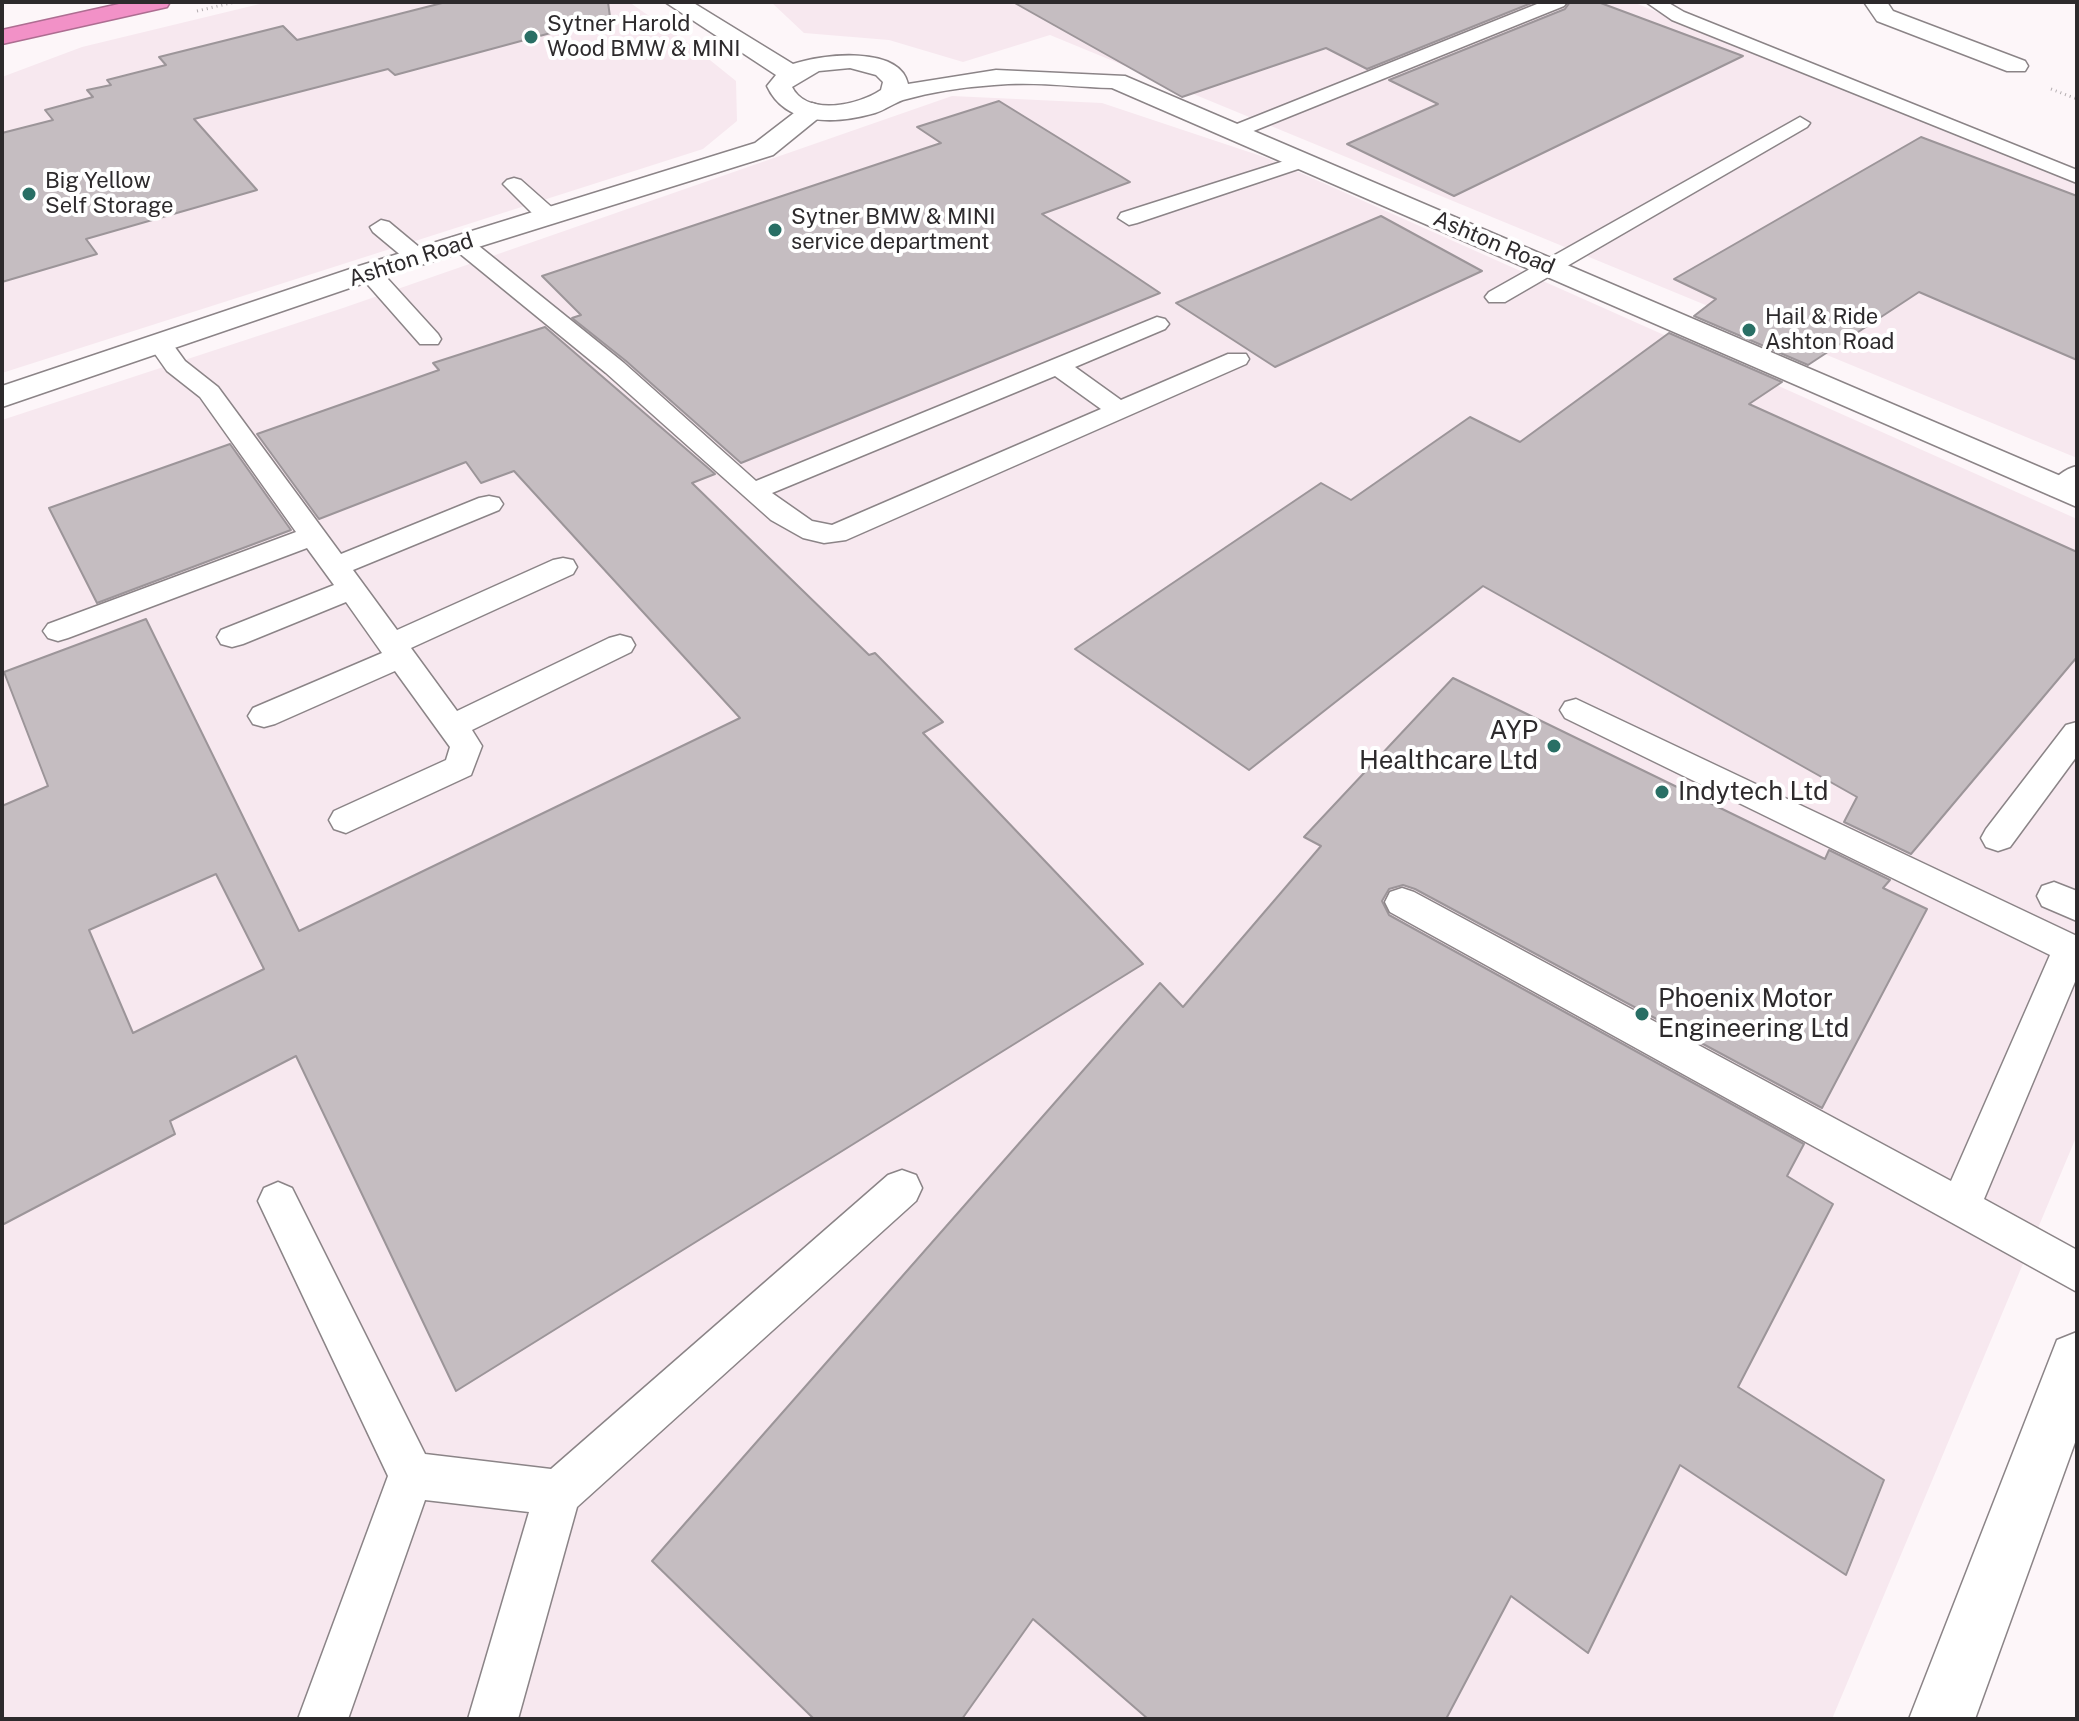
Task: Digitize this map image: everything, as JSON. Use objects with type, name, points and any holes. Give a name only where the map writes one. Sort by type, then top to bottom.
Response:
[{"type":"highway","points":[[2,37],[159,2]]},
{"type":"street","points":[[1875,2],[1885,16],[2016,66]]},
{"type":"street","points":[[684,3],[790,73]]},
{"type":"street","points":[[812,111],[781,96],[779,86],[790,73],[832,62],[871,64],[885,70],[896,81],[893,94]]},
{"type":"street","name":"Ashton Road","points":[[2,397],[369,272],[764,149],[812,111],[854,111],[874,106],[893,94],[996,77],[1116,81],[2071,486]]},
{"type":"street","points":[[1942,1719],[2077,1360]]},
{"type":"lane","points":[[1234,132],[1558,2]]},
{"type":"lane","points":[[1655,2],[1678,16],[2077,177]]},
{"type":"lane","points":[[1497,297],[1800,123]]},
{"type":"lane","points":[[1129,218],[1303,161]]},
{"type":"lane","points":[[514,184],[548,216]]},
{"type":"lane","points":[[381,227],[417,257]]},
{"type":"lane","points":[[461,243],[615,368],[752,491],[809,532],[823,536],[836,534],[1237,359]]},
{"type":"lane","points":[[369,272],[429,339]]},
{"type":"lane","points":[[752,491],[1157,324]]},
{"type":"lane","points":[[160,344],[176,366],[209,392],[466,746],[460,767],[346,820]]},
{"type":"lane","points":[[1057,366],[1120,411]]},
{"type":"lane","points":[[232,637],[489,504]]},
{"type":"lane","points":[[58,631],[315,535]]},
{"type":"lane","points":[[264,716],[563,567]]},
{"type":"lane","points":[[451,727],[620,645]]},
{"type":"lane","points":[[1576,710],[2074,950],[1960,1207]]},
{"type":"lane","points":[[1998,838],[2077,733]]},
{"type":"lane","points":[[1402,902],[2077,1272]]},
{"type":"lane","points":[[493,1719],[558,1493],[902,1188]]},
{"type":"lane","points":[[278,1201],[411,1475],[323,1719]]},
{"type":"lane","points":[[411,1475],[558,1493]]},
{"type":"shaded area","points":[[268,2],[629,2],[736,81],[737,121],[703,149],[2,373],[2,77],[82,47]]},
{"type":"shaded area","points":[[771,2],[1633,2],[2077,184],[2077,458],[1050,35],[963,62],[889,40],[804,33]]},
{"type":"shaded area","points":[[952,96],[1102,103],[1267,158],[2077,519],[2077,1135],[1832,1719],[2,1719],[2,420],[343,308]]},
{"type":"building","points":[[446,2],[608,2],[610,17],[395,75],[388,69],[194,119],[257,190],[86,239],[97,254],[2,282],[2,133],[53,120],[45,110],[93,97],[87,90],[111,85],[107,80],[166,65],[159,57],[283,26],[297,40]]},
{"type":"building","points":[[1013,2],[1534,2],[1367,69],[1326,48],[1182,97]]},
{"type":"building","points":[[1570,2],[1598,2],[1743,56],[1454,196],[1347,144],[1438,104],[1389,80],[1565,9]]},
{"type":"building","points":[[999,101],[1130,182],[1042,214],[1160,293],[741,463],[626,361],[572,318],[581,315],[542,276],[941,143],[917,127]]},
{"type":"building","points":[[1921,137],[2077,196],[2077,360],[1919,292],[1808,365],[1694,316],[1716,299],[1674,279]]},
{"type":"building","points":[[1381,216],[1482,271],[1275,367],[1176,303]]},
{"type":"building","points":[[545,327],[715,474],[692,483],[869,655],[875,653],[943,722],[923,733],[1143,964],[456,1391],[296,1056],[170,1121],[175,1134],[2,1225],[2,806],[48,786],[4,672],[146,619],[299,931],[740,718],[514,471],[481,483],[466,462],[319,519],[257,434],[439,370],[433,363]],"holes":[[[216,874],[264,969],[133,1033],[89,930]]]},
{"type":"building","points":[[1669,333],[1782,382],[1749,404],[2077,552],[2077,657],[1911,854],[1844,822],[1857,797],[1483,586],[1249,770],[1075,649],[1321,483],[1351,500],[1470,417],[1520,442]]},
{"type":"building","points":[[230,444],[291,530],[97,603],[49,508]]},
{"type":"building","points":[[1453,678],[1825,859],[1829,850],[1890,880],[1883,888],[1927,909],[1822,1108],[1415,889],[1403,885],[1389,889],[1382,901],[1389,915],[1804,1144],[1787,1176],[1833,1204],[1738,1387],[1884,1480],[1846,1575],[1680,1465],[1588,1653],[1511,1596],[1446,1719],[1148,1719],[1033,1619],[962,1719],[814,1719],[652,1561],[1160,983],[1183,1007],[1321,846],[1304,837]]},
{"type":"place","name":"Sytner Harold Wood BMW & MINI","points":[[531,37]]},
{"type":"place","name":"Big Yellow Self Storage","points":[[29,194]]},
{"type":"place","name":"Sytner BMW & MINI service department","points":[[775,230]]},
{"type":"place","name":"Hail & Ride Ashton Road","points":[[1749,330]]},
{"type":"place","name":"AYP Healthcare Ltd","points":[[1554,746]]},
{"type":"place","name":"Indytech Ltd","points":[[1662,792]]},
{"type":"place","name":"Phoenix Motor Engineering Ltd","points":[[1642,1014]]}]
